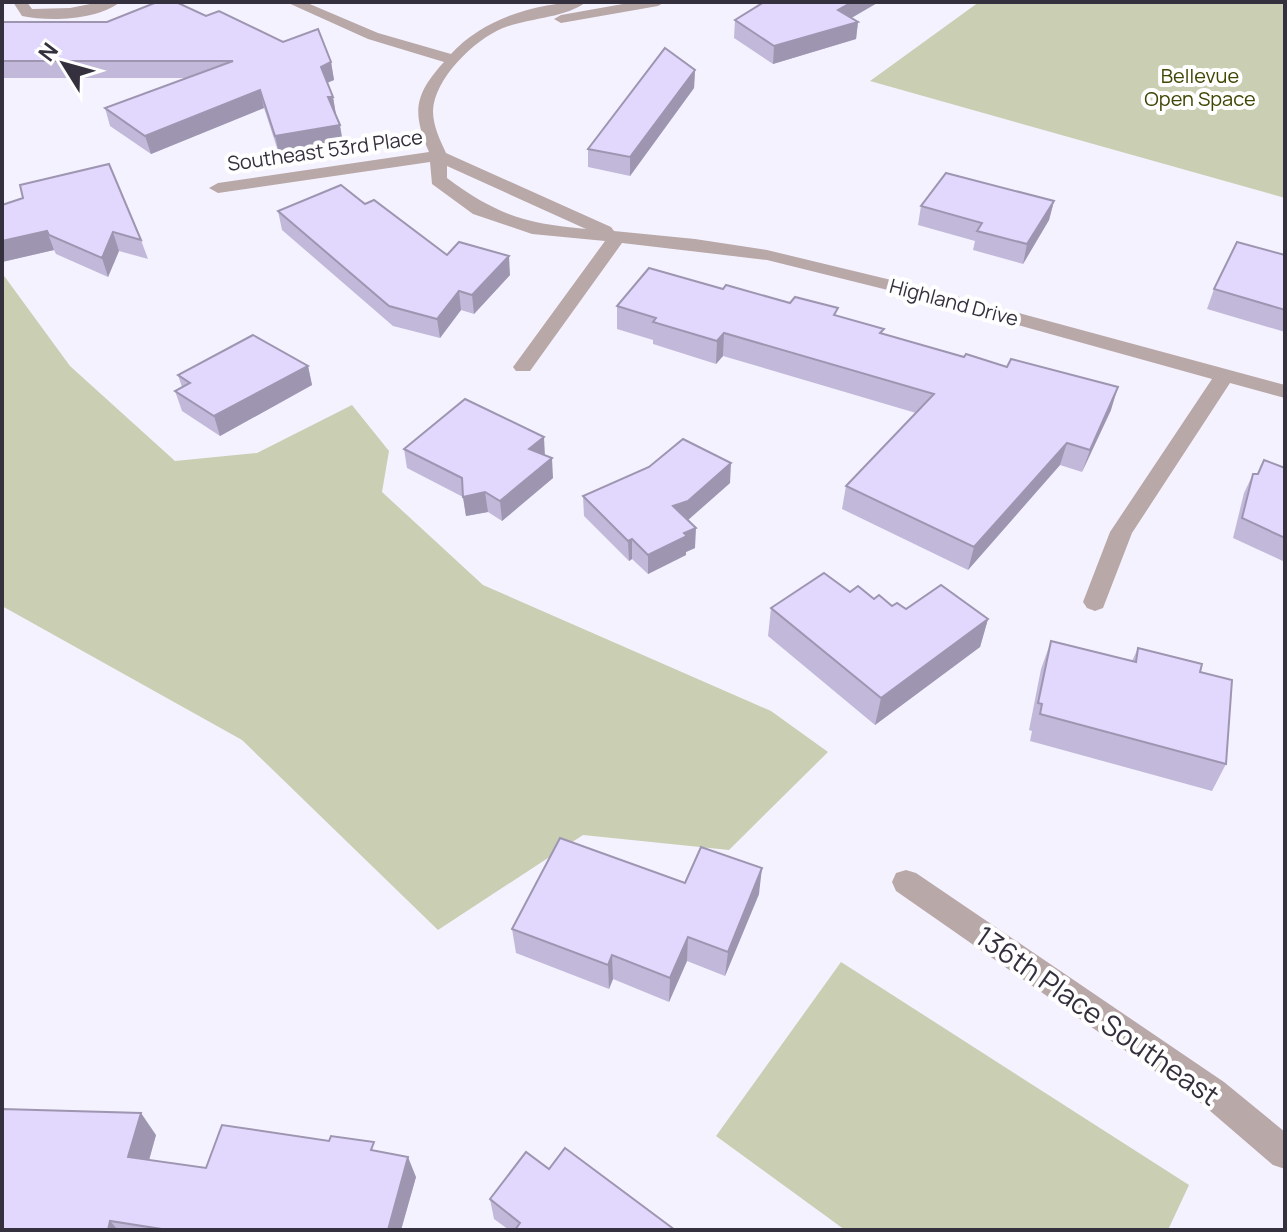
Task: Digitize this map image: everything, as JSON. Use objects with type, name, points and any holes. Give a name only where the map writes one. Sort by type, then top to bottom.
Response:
[{"type":"street","points":[[20,2],[27,13],[60,16],[91,11],[113,2]]},
{"type":"street","points":[[293,2],[373,36],[454,60],[547,22],[658,2]]},
{"type":"street","name":"Highland Drive","points":[[579,2],[497,25],[473,39],[437,79],[427,97],[426,125],[439,156],[438,180],[479,210],[538,230],[767,255],[938,297],[1285,392]]},
{"type":"street","name":"Highland Drive","points":[[439,156],[617,237]]},
{"type":"street","name":"Southeast 53rd Place","points":[[218,188],[439,156]]},
{"type":"street","points":[[523,367],[617,237]]},
{"type":"street","points":[[1095,602],[1121,532],[1225,375]]},
{"type":"street","name":"136th Place Southeast","points":[[906,882],[1213,1093],[1285,1153]]},
{"type":"green space","name":"Bellevue Open Space","points":[[979,2],[1285,2],[1285,198],[870,81]]},
{"type":"green space","points":[[2,273],[70,366],[175,461],[257,453],[352,405],[389,451],[382,492],[483,585],[771,711],[828,752],[729,850],[583,835],[438,930],[242,740],[2,606]]},
{"type":"green space","points":[[841,962],[1189,1185],[1168,1230],[845,1230],[716,1136]]},
{"type":"building","points":[[157,2],[176,2],[206,16],[219,11],[283,42],[318,29],[331,62],[321,67],[333,97],[328,97],[340,125],[275,136],[260,90],[145,136],[105,108],[233,61],[2,61],[2,22],[107,22]]},
{"type":"building","points":[[764,2],[852,2],[838,10],[858,22],[774,46],[735,20]]},
{"type":"building","points":[[665,48],[695,70],[630,157],[588,149]]},
{"type":"building","points":[[109,164],[141,240],[113,232],[102,258],[49,235],[47,231],[2,241],[2,205],[23,198],[20,185]]},
{"type":"building","points":[[946,173],[1054,201],[1027,244],[977,231],[982,223],[921,206]]},
{"type":"building","points":[[341,185],[365,204],[374,200],[447,255],[459,242],[509,256],[472,295],[459,291],[437,319],[389,306],[278,211]]},
{"type":"building","points":[[1237,242],[1285,255],[1285,310],[1214,289]]},
{"type":"building","points":[[649,268],[723,289],[726,285],[790,303],[795,297],[838,308],[834,315],[884,329],[880,333],[964,357],[966,354],[1007,367],[1011,359],[1118,387],[1090,450],[1067,443],[974,547],[846,486],[934,394],[724,333],[717,341],[653,322],[656,318],[617,306]]},
{"type":"building","points":[[253,335],[308,366],[214,416],[175,391],[190,383],[178,375]]},
{"type":"building","points":[[465,399],[544,437],[529,449],[552,458],[500,501],[485,492],[463,497],[462,478],[404,449]]},
{"type":"building","points":[[683,439],[731,463],[688,501],[673,506],[696,528],[684,533],[687,536],[648,555],[632,539],[628,541],[583,496],[649,467]]},
{"type":"building","points":[[1264,460],[1285,468],[1285,538],[1242,518],[1253,474],[1258,474]]},
{"type":"building","points":[[824,573],[850,592],[858,586],[874,599],[879,595],[892,606],[897,603],[906,609],[941,585],[988,619],[881,698],[771,608]]},
{"type":"building","points":[[1051,641],[1136,662],[1138,648],[1202,664],[1200,672],[1232,680],[1226,764],[1040,714],[1042,704],[1038,703]]},
{"type":"building","points":[[560,838],[685,883],[701,847],[762,868],[728,952],[688,937],[670,978],[612,955],[608,965],[512,929]]},
{"type":"building","points":[[2,1109],[141,1113],[128,1157],[206,1168],[222,1125],[329,1141],[331,1136],[374,1142],[371,1150],[408,1157],[388,1230],[168,1230],[110,1221],[108,1230],[2,1230]]},
{"type":"building","points":[[565,1148],[675,1230],[515,1230],[520,1223],[490,1199],[526,1152],[549,1169]]}]
